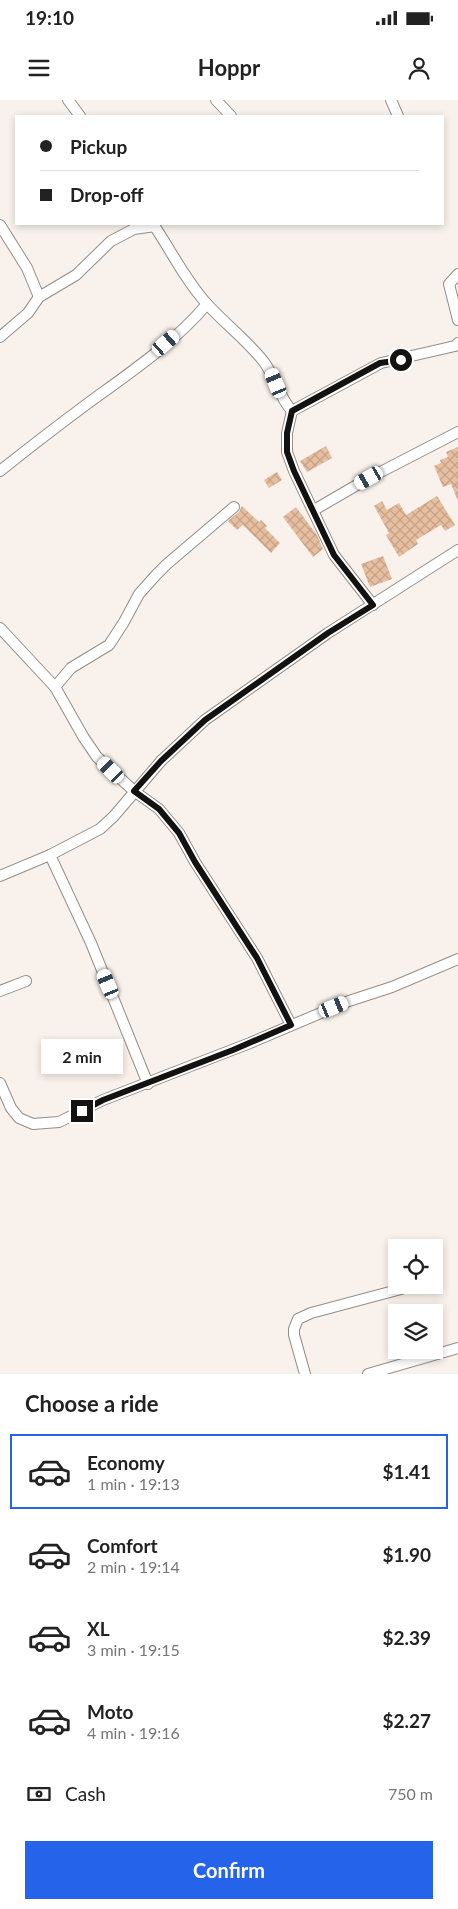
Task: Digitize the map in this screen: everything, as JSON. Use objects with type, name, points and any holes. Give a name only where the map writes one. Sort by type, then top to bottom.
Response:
[{"type":"street","points":[[68,100],[79,115]]},
{"type":"street","points":[[216,100],[229,115]]},
{"type":"street","points":[[391,100],[398,115]]},
{"type":"street","points":[[0,225],[27,268],[39,297]]},
{"type":"street","points":[[0,337],[28,313],[39,297],[76,275],[116,238],[134,229],[154,225],[179,266],[207,304],[239,334],[262,360],[270,371],[281,396],[292,411]]},
{"type":"street","points":[[458,274],[449,284],[458,320]]},
{"type":"street","points":[[0,471],[138,367],[193,320],[207,304]]},
{"type":"street","points":[[373,605],[334,555],[294,471],[287,452],[287,433],[292,411],[380,363],[455,346],[458,343]]},
{"type":"street","points":[[314,510],[369,478],[458,432]]},
{"type":"street","points":[[55,687],[71,668],[109,645],[139,594],[156,575],[234,507]]},
{"type":"street","points":[[0,876],[50,855],[100,829],[114,816],[161,761],[205,720],[328,633],[458,550]]},
{"type":"street","points":[[0,628],[55,687],[97,757],[134,791],[159,809],[179,833],[195,862],[257,958],[291,1025]]},
{"type":"street","points":[[50,855],[94,951],[148,1084]]},
{"type":"street","points":[[0,1083],[11,1108],[19,1118],[33,1124],[59,1122],[103,1100],[148,1084],[349,1001],[392,987],[458,959]]},
{"type":"street","points":[[0,991],[26,981]]},
{"type":"street","points":[[305,1374],[294,1335],[298,1319],[311,1313],[388,1292]]},
{"type":"street","points":[[368,1374],[458,1348]]},
{"type":"building","points":[[326,446],[332,458],[307,472],[300,461]]},
{"type":"building","points":[[458,447],[458,501],[451,484],[443,487],[434,466],[441,463],[440,460],[448,457],[446,452]]},
{"type":"building","points":[[277,472],[282,480],[269,488],[264,480]]},
{"type":"building","points":[[437,496],[455,525],[445,531],[441,525],[416,540],[418,544],[399,557],[386,535],[389,533],[374,506],[382,501],[387,510],[399,503],[406,515]]},
{"type":"building","points":[[242,506],[259,522],[261,520],[267,526],[265,528],[280,543],[271,553],[243,525],[237,530],[228,521],[239,512]]},
{"type":"building","points":[[296,507],[317,535],[323,549],[313,557],[283,517]]},
{"type":"building","points":[[383,556],[392,579],[370,587],[361,564]]},
{"type":"route","points":[[82,1111],[103,1100],[148,1084],[291,1025],[257,958],[195,862],[179,833],[159,809],[134,791],[161,761],[205,720],[328,633],[373,605],[334,555],[294,471],[287,452],[287,433],[292,411],[380,363],[401,360]]}]
